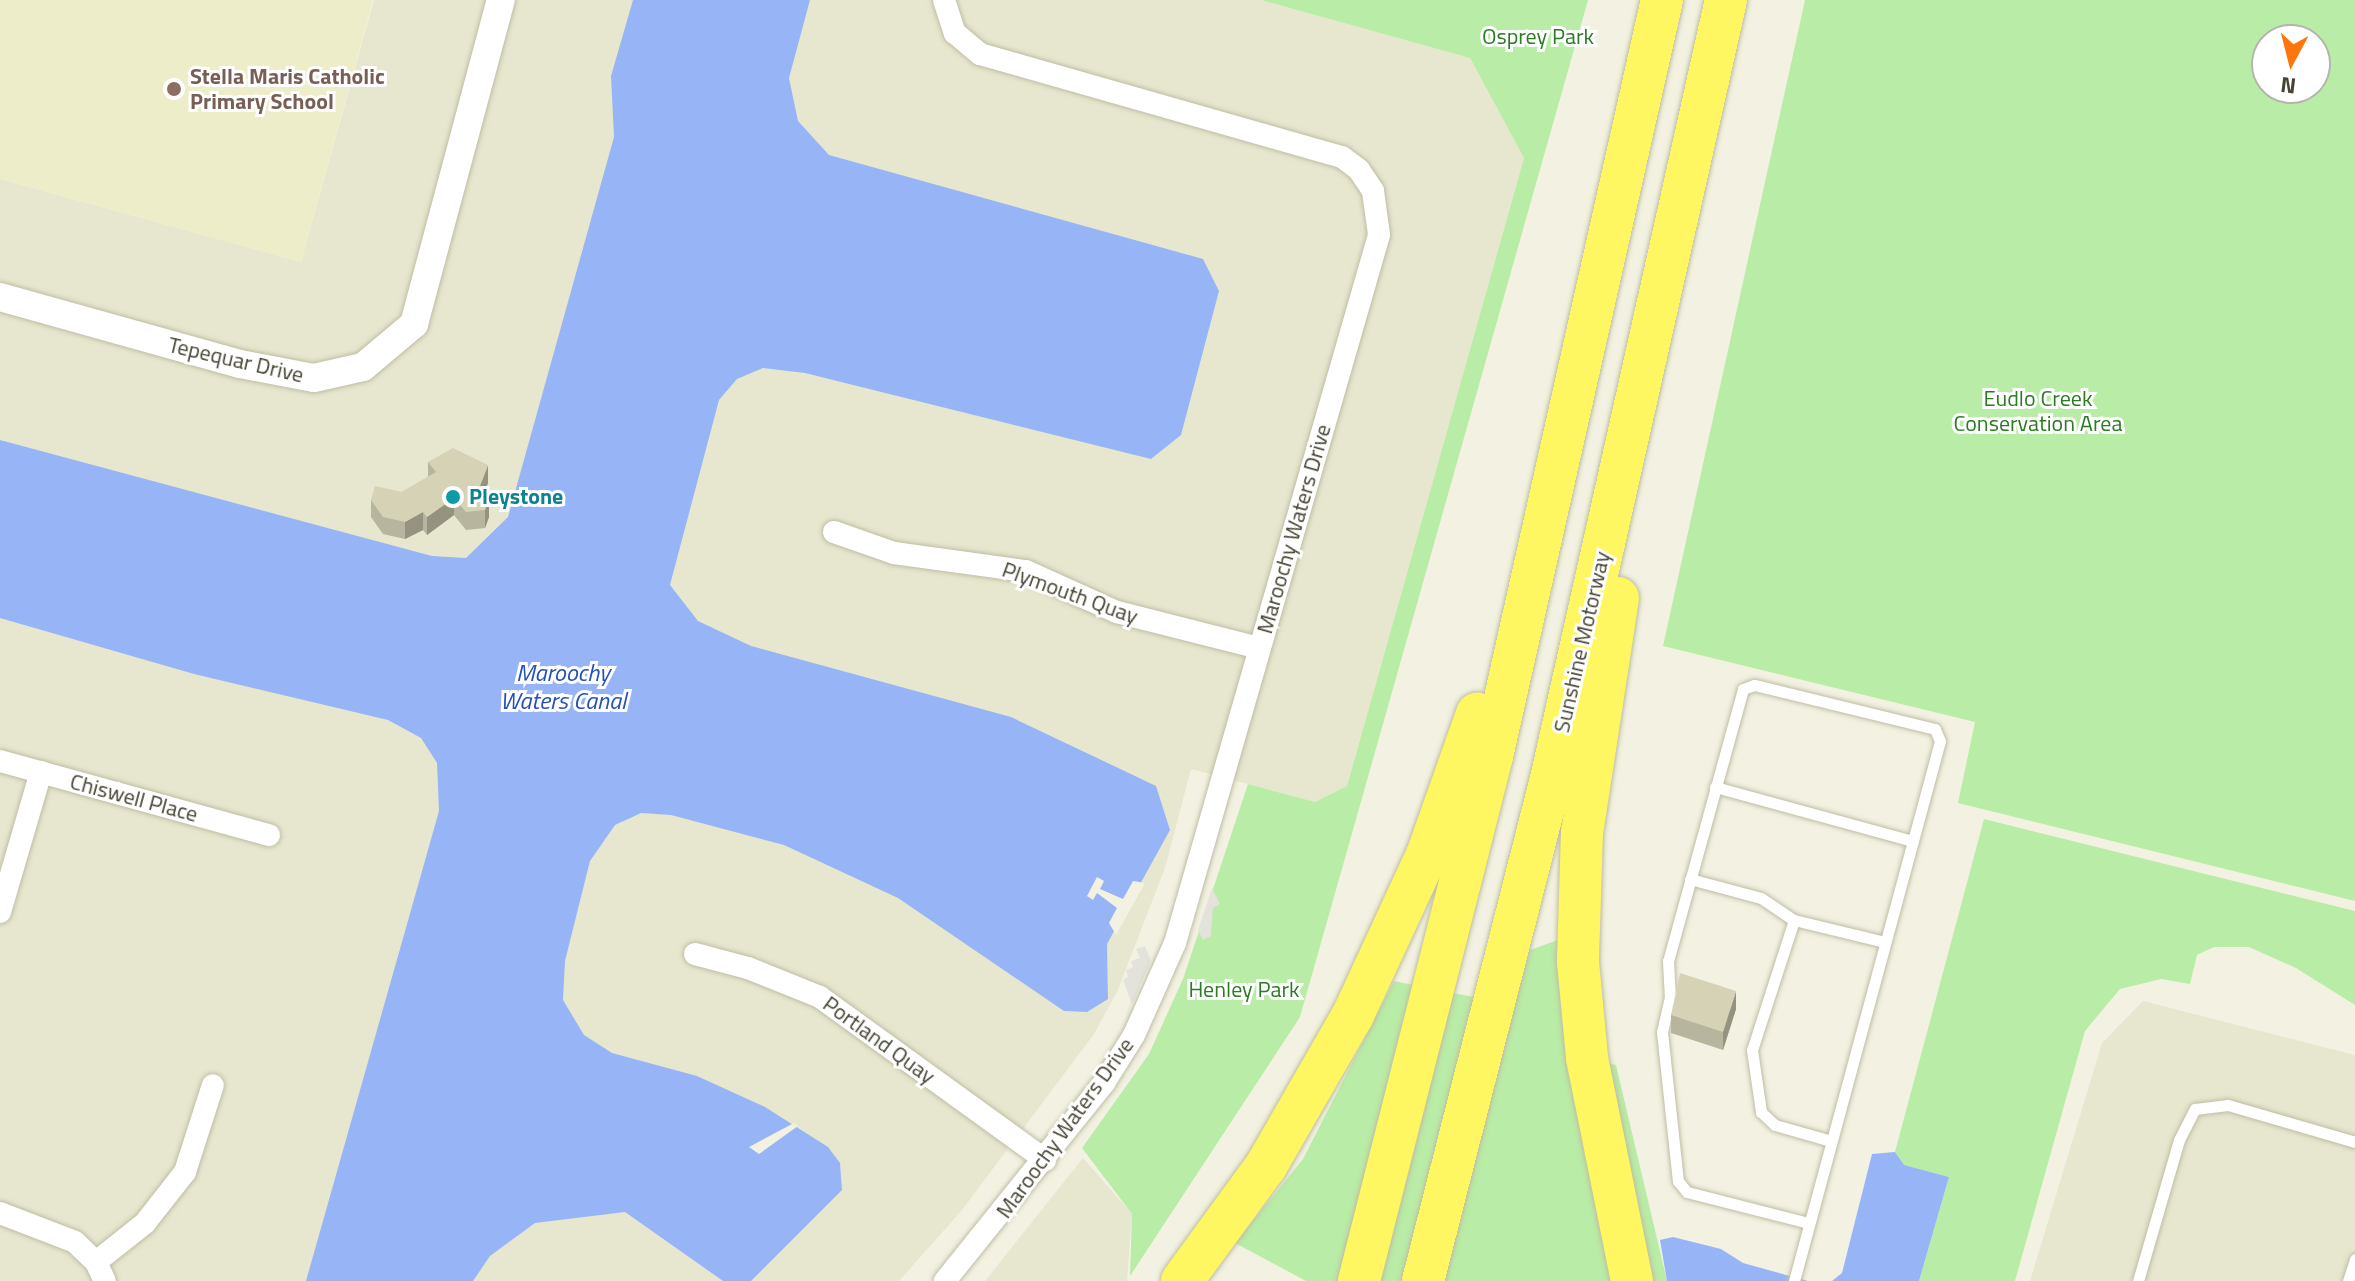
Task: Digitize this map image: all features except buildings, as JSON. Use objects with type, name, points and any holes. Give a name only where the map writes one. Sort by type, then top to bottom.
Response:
[{"type":"highway","points":[[1359,1281],[1492,756],[1662,0]]},
{"type":"highway","name":"Sunshine Motorway","points":[[1423,1281],[1497,1001],[1624,458],[1726,0]]},
{"type":"highway","points":[[1182,1281],[1295,1121],[1396,928],[1476,718],[1540,473],[1570,408]]},
{"type":"highway","points":[[1624,458],[1630,524],[1582,832],[1578,962],[1587,1058],[1632,1281]]},
{"type":"street","name":"Tepequar Drive","points":[[0,297],[240,364],[314,378],[363,367],[414,324],[501,0]]},
{"type":"street","name":"Maroochy Waters Drive","points":[[944,0],[955,33],[980,54],[1342,157],[1359,170],[1373,191],[1379,235],[1164,968],[1121,1056],[1045,1160],[945,1281]]},
{"type":"street","name":"Plymouth Quay","points":[[834,532],[894,553],[1026,571],[1117,612],[1259,648]]},
{"type":"street","name":"Chiswell Place","points":[[0,761],[269,835]]},
{"type":"street","points":[[0,912],[41,772]]},
{"type":"street","name":"Portland Quay","points":[[695,954],[748,968],[820,997],[1045,1160]]},
{"type":"street","points":[[0,1213],[48,1227],[75,1242],[100,1272],[169,1196],[191,1159],[213,1085]]},
{"type":"lane","points":[[1795,1275],[1940,741],[1935,729],[1754,685],[1743,689],[1668,961],[1670,997],[1662,1032],[1678,1181],[1687,1192],[1809,1223]]},
{"type":"lane","points":[[1715,787],[1913,841]]},
{"type":"lane","points":[[1690,879],[1761,898],[1794,920],[1885,942]]},
{"type":"lane","points":[[1794,920],[1752,1050],[1761,1112],[1775,1125],[1831,1141]]},
{"type":"lane","points":[[2138,1281],[2179,1140],[2195,1109],[2228,1105],[2355,1142]]},
{"type":"lane","points":[[2348,1281],[2355,1259]]},
{"type":"shaded area","name":"Stella Maris Catholic Primary School","points":[[0,0],[373,0],[301,262],[0,179]]},
{"type":"shaded area","points":[[374,0],[1261,0],[1470,58],[1524,158],[1347,786],[1315,802],[1191,769],[1165,868],[1117,992],[1094,1034],[962,1210],[899,1281],[0,1281],[0,179],[301,262]]},
{"type":"shaded area","points":[[1212,888],[1220,904],[1213,908],[1211,936],[1203,940],[1198,930]]},
{"type":"shaded area","points":[[1145,946],[1151,961],[1132,1004],[1123,980],[1128,977],[1126,970],[1133,967],[1131,961],[1140,958],[1136,949]]},
{"type":"shaded area","points":[[2143,1001],[2355,1055],[2355,1281],[2030,1281],[2102,1043]]},
{"type":"shaded area","points":[[1083,1158],[1132,1214],[1127,1281],[985,1281]]},
{"type":"green space","name":"Henley Park","points":[[1261,0],[1588,0],[1300,1017],[1130,1276],[1132,1214],[1082,1148],[1149,1054],[1183,979],[1248,784],[1315,802],[1347,786],[1524,158],[1470,58]]},
{"type":"green space","name":"Eudlo Creek Conservation Area","points":[[1805,0],[2355,0],[2355,901],[1958,803],[1975,722],[1663,646]]},
{"type":"green space","points":[[1984,819],[2355,911],[2355,1005],[2296,968],[2249,947],[2214,947],[2197,955],[2190,984],[2161,979],[2120,989],[2085,1031],[2015,1281],[1919,1281],[1949,1177],[1903,1165],[1895,1152]]},
{"type":"green space","points":[[1561,939],[1576,1055],[1616,1065],[1667,1281],[1306,1281],[1235,1243],[1303,1159],[1394,981],[1513,1005],[1530,950]]},
{"type":"water","name":"Maroochy Waters Canal","points":[[633,0],[810,0],[789,78],[798,121],[829,155],[1203,259],[1219,291],[1181,435],[1151,459],[805,373],[763,368],[737,379],[719,400],[670,585],[698,621],[751,646],[1011,717],[1156,786],[1170,830],[1107,944],[1108,999],[1087,1012],[1064,1011],[898,898],[784,845],[671,815],[641,813],[615,825],[590,861],[565,961],[563,1000],[584,1035],[612,1053],[697,1076],[765,1107],[828,1147],[840,1163],[842,1190],[751,1281],[723,1281],[625,1212],[535,1223],[490,1256],[473,1281],[306,1281],[439,811],[437,763],[421,738],[388,720],[194,674],[0,618],[0,440],[432,556],[466,558],[508,517],[614,137],[611,76]]},
{"type":"water","points":[[1895,1152],[1904,1165],[1949,1177],[1919,1281],[1832,1281],[1842,1273],[1872,1154]]},
{"type":"water","points":[[1673,1237],[1721,1249],[1743,1263],[1808,1281],[1667,1281],[1660,1240]]},
{"type":"pier","points":[[1097,877],[1104,881],[1100,889],[1123,899],[1133,881],[1145,883],[1116,935],[1109,923],[1117,908],[1097,893],[1093,900],[1087,896]]},
{"type":"pier","points":[[794,1123],[798,1126],[759,1154],[749,1147]]},
{"type":"place","name":"Stella Maris Catholic Primary School","points":[[174,89]]},
{"type":"place","name":"Pleystone","points":[[453,497]]},
{"type":"park label","name":"Osprey Park","points":[[1538,37]]}]
